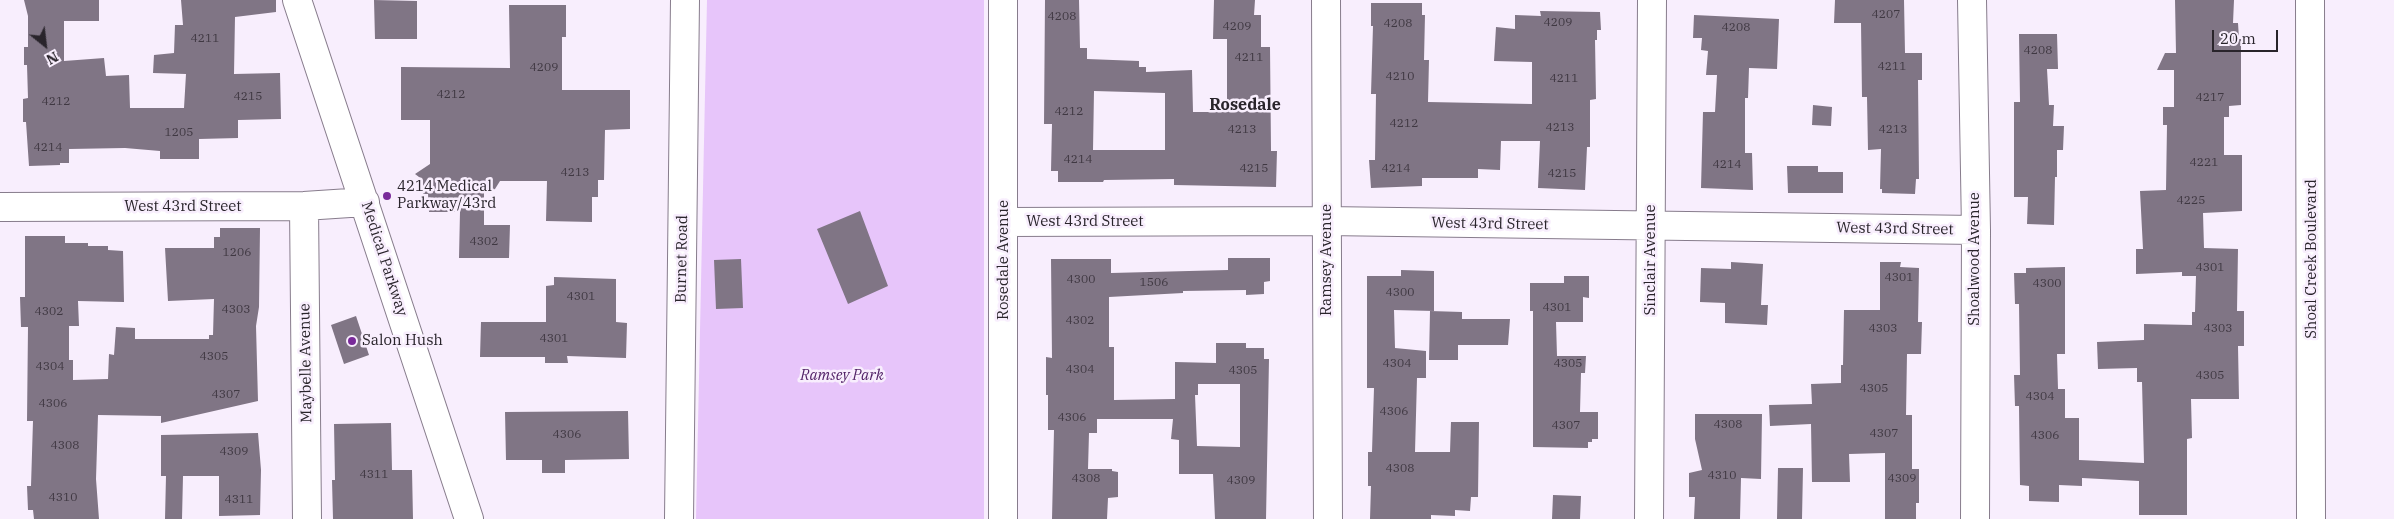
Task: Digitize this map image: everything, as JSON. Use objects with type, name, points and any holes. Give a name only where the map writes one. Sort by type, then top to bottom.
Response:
[{"type":"street","name":"Medical Parkway","points":[[297,0],[469,519]]},
{"type":"street","name":"Burnet Road","points":[[679,519],[685,0]]},
{"type":"street","name":"Rosedale Avenue","points":[[1003,519],[1004,0]]},
{"type":"street","name":"Ramsey Avenue","points":[[1326,0],[1328,519]]},
{"type":"street","name":"Sinclair Avenue","points":[[1650,519],[1652,0]]},
{"type":"street","name":"Shoalwood Avenue","points":[[1972,0],[1976,230],[1975,519]]},
{"type":"street","name":"Shoal Creek Boulevard","points":[[2310,0],[2311,519]]},
{"type":"street","name":"West 43rd Street","points":[[0,207],[304,206],[365,202]]},
{"type":"street","name":"Maybelle Avenue","points":[[304,206],[307,519]]},
{"type":"street","name":"West 43rd Street","points":[[1004,222],[1326,222],[1976,230]]},
{"type":"green space","name":"Ramsey Park","points":[[707,0],[984,0],[984,519],[696,519]]},
{"type":"building","points":[[24,0],[99,0],[99,21],[64,21],[64,61],[104,58],[106,76],[129,75],[130,108],[184,108],[186,74],[153,73],[154,55],[174,53],[175,25],[183,25],[181,0],[276,0],[276,12],[235,17],[234,74],[280,73],[281,119],[238,120],[238,138],[199,139],[199,159],[160,159],[160,151],[125,148],[69,149],[69,163],[29,166],[26,122],[23,122],[23,99],[28,98],[27,65],[24,65],[24,47],[28,47],[28,16]]},
{"type":"building","points":[[374,0],[417,1],[417,39],[375,39]]},
{"type":"building","points":[[1045,0],[1079,0],[1080,48],[1087,48],[1087,59],[1139,61],[1139,67],[1146,67],[1146,72],[1192,70],[1193,112],[1227,112],[1227,39],[1213,39],[1214,0],[1255,0],[1254,15],[1261,15],[1261,47],[1270,47],[1271,151],[1277,151],[1276,187],[1174,185],[1174,179],[1058,182],[1058,171],[1051,171],[1052,124],[1044,124]],"holes":[[[1094,91],[1165,93],[1165,150],[1093,150]]]},
{"type":"building","points":[[1835,0],[1904,0],[1905,53],[1922,53],[1922,80],[1918,80],[1919,179],[1916,179],[1915,194],[1882,193],[1882,189],[1880,189],[1881,149],[1868,150],[1867,97],[1862,97],[1861,23],[1834,23]]},
{"type":"building","points":[[2175,0],[2234,0],[2233,23],[2238,23],[2239,39],[2241,39],[2241,105],[2229,106],[2229,117],[2224,117],[2224,155],[2242,155],[2242,211],[2203,213],[2204,248],[2238,249],[2237,311],[2244,311],[2244,346],[2238,346],[2239,399],[2191,399],[2192,438],[2187,439],[2187,515],[2139,515],[2139,481],[2082,478],[2082,486],[2059,485],[2059,502],[2029,501],[2029,486],[2020,485],[2019,406],[2015,406],[2014,375],[2020,375],[2019,304],[2015,304],[2014,273],[2026,273],[2026,268],[2065,267],[2065,354],[2057,354],[2058,389],[2065,389],[2065,418],[2079,418],[2079,460],[2144,463],[2142,382],[2137,382],[2137,368],[2098,369],[2097,342],[2144,340],[2144,324],[2192,325],[2192,312],[2195,312],[2196,276],[2182,276],[2182,272],[2136,274],[2136,249],[2143,249],[2140,191],[2166,190],[2167,125],[2163,125],[2163,107],[2174,107],[2174,70],[2157,70],[2165,53],[2176,53]]},
{"type":"building","points":[[1371,3],[1422,3],[1422,15],[1425,15],[1424,60],[1429,60],[1428,102],[1532,104],[1532,62],[1494,61],[1496,27],[1515,29],[1515,15],[1541,16],[1540,11],[1600,12],[1601,30],[1597,30],[1597,40],[1595,40],[1596,99],[1590,100],[1590,147],[1587,147],[1585,190],[1538,188],[1540,141],[1501,141],[1500,170],[1478,169],[1478,178],[1422,178],[1422,186],[1371,188],[1369,160],[1375,160],[1376,94],[1371,94],[1373,26],[1371,26]]},
{"type":"building","points":[[509,5],[566,5],[566,37],[562,37],[562,90],[630,90],[630,129],[605,130],[604,180],[598,180],[598,197],[592,197],[592,222],[546,221],[547,181],[500,181],[495,189],[484,193],[484,225],[510,225],[509,258],[459,258],[460,212],[429,212],[428,194],[423,194],[423,180],[415,174],[430,164],[430,120],[401,120],[401,67],[510,68]]},
{"type":"building","points":[[1694,15],[1779,19],[1777,69],[1749,68],[1748,98],[1745,98],[1745,153],[1752,153],[1753,190],[1701,188],[1703,112],[1715,112],[1717,75],[1706,75],[1708,51],[1701,50],[1702,38],[1693,38]]},
{"type":"building","points":[[2019,34],[2057,34],[2058,69],[2047,69],[2049,105],[2054,105],[2053,126],[2064,126],[2063,150],[2057,150],[2054,225],[2027,224],[2028,197],[2014,197],[2014,102],[2020,102]]},
{"type":"building","points":[[1813,105],[1832,107],[1831,126],[1812,125]]},
{"type":"building","points":[[1787,166],[1818,166],[1818,172],[1843,172],[1843,193],[1788,193]]},
{"type":"building","points":[[860,211],[888,286],[848,304],[817,229]]},
{"type":"building","points":[[220,228],[260,228],[259,307],[256,326],[258,401],[161,423],[161,416],[98,415],[96,479],[99,519],[34,519],[33,510],[28,510],[27,486],[31,486],[33,421],[27,421],[28,327],[21,327],[20,297],[25,297],[25,236],[65,236],[65,243],[88,243],[88,246],[108,246],[108,250],[123,251],[124,302],[78,301],[79,326],[69,326],[69,360],[73,360],[73,380],[108,379],[109,354],[114,355],[116,327],[135,328],[135,339],[209,339],[209,335],[213,335],[214,299],[168,301],[165,248],[214,248],[214,237],[220,237]]},
{"type":"building","points":[[1228,258],[1270,258],[1270,281],[1264,282],[1264,294],[1246,295],[1246,290],[1183,291],[1183,293],[1109,297],[1109,347],[1114,347],[1114,400],[1175,399],[1175,362],[1216,363],[1216,343],[1246,343],[1246,348],[1264,348],[1264,359],[1269,359],[1266,519],[1215,519],[1213,474],[1179,474],[1179,440],[1171,439],[1173,419],[1097,419],[1097,433],[1089,433],[1088,469],[1112,469],[1112,471],[1118,472],[1118,497],[1108,498],[1107,519],[1052,519],[1054,430],[1048,430],[1048,395],[1046,395],[1046,357],[1052,358],[1051,259],[1111,259],[1111,273],[1228,270]],"holes":[[[1198,384],[1240,384],[1240,447],[1197,446],[1195,395],[1198,395]]]},
{"type":"building","points":[[741,259],[743,308],[716,309],[714,260]]},
{"type":"building","points":[[1731,262],[1763,264],[1761,305],[1768,305],[1767,325],[1725,323],[1725,303],[1700,302],[1701,268],[1731,269]]},
{"type":"building","points":[[1880,262],[1901,262],[1900,267],[1919,268],[1918,322],[1922,322],[1921,354],[1907,354],[1906,415],[1912,415],[1912,469],[1919,469],[1919,503],[1916,503],[1916,519],[1885,519],[1885,453],[1849,454],[1850,482],[1812,482],[1811,424],[1770,426],[1769,405],[1812,404],[1811,384],[1841,383],[1844,310],[1880,310]]},
{"type":"building","points":[[1401,270],[1434,271],[1434,311],[1394,310],[1395,348],[1426,351],[1426,378],[1417,378],[1415,452],[1450,452],[1451,422],[1479,422],[1478,497],[1471,497],[1470,511],[1455,510],[1455,516],[1431,515],[1431,519],[1370,519],[1371,486],[1368,486],[1368,452],[1372,452],[1374,388],[1367,388],[1367,276],[1401,276]]},
{"type":"building","points":[[1564,276],[1589,276],[1589,298],[1583,297],[1583,322],[1556,322],[1557,356],[1586,356],[1585,373],[1581,373],[1580,412],[1598,412],[1598,439],[1592,439],[1592,442],[1588,442],[1588,448],[1533,447],[1533,311],[1530,311],[1530,283],[1564,283]]},
{"type":"building","points":[[554,277],[616,279],[616,322],[627,323],[626,358],[567,356],[568,363],[545,363],[545,357],[480,357],[481,322],[546,322],[546,286],[554,285]]},
{"type":"building","points":[[1430,311],[1462,312],[1462,319],[1510,319],[1508,345],[1458,345],[1458,360],[1429,360]]},
{"type":"building","name":"Salon Hush","points":[[356,316],[369,355],[344,364],[331,325]]},
{"type":"building","points":[[628,411],[629,459],[565,460],[565,473],[542,473],[542,460],[506,460],[505,412]]},
{"type":"building","points":[[1695,414],[1762,414],[1761,479],[1741,478],[1740,519],[1694,519],[1695,497],[1689,497],[1689,473],[1702,470],[1695,439]]},
{"type":"building","points":[[391,423],[392,470],[412,470],[413,519],[333,519],[332,480],[335,480],[334,424]]},
{"type":"building","points":[[258,433],[261,470],[260,515],[219,516],[219,476],[183,476],[182,519],[165,519],[166,476],[161,476],[161,435]]},
{"type":"building","points":[[1778,468],[1803,468],[1802,519],[1777,519]]},
{"type":"building","points":[[1553,495],[1581,496],[1580,519],[1552,519]]},
{"type":"place","name":"4214 Medical Parkway/43rd","points":[[387,196]]},
{"type":"place","name":"Salon Hush","points":[[352,341]]},
{"type":"district","name":"Rosedale","points":[[1245,105]]}]
